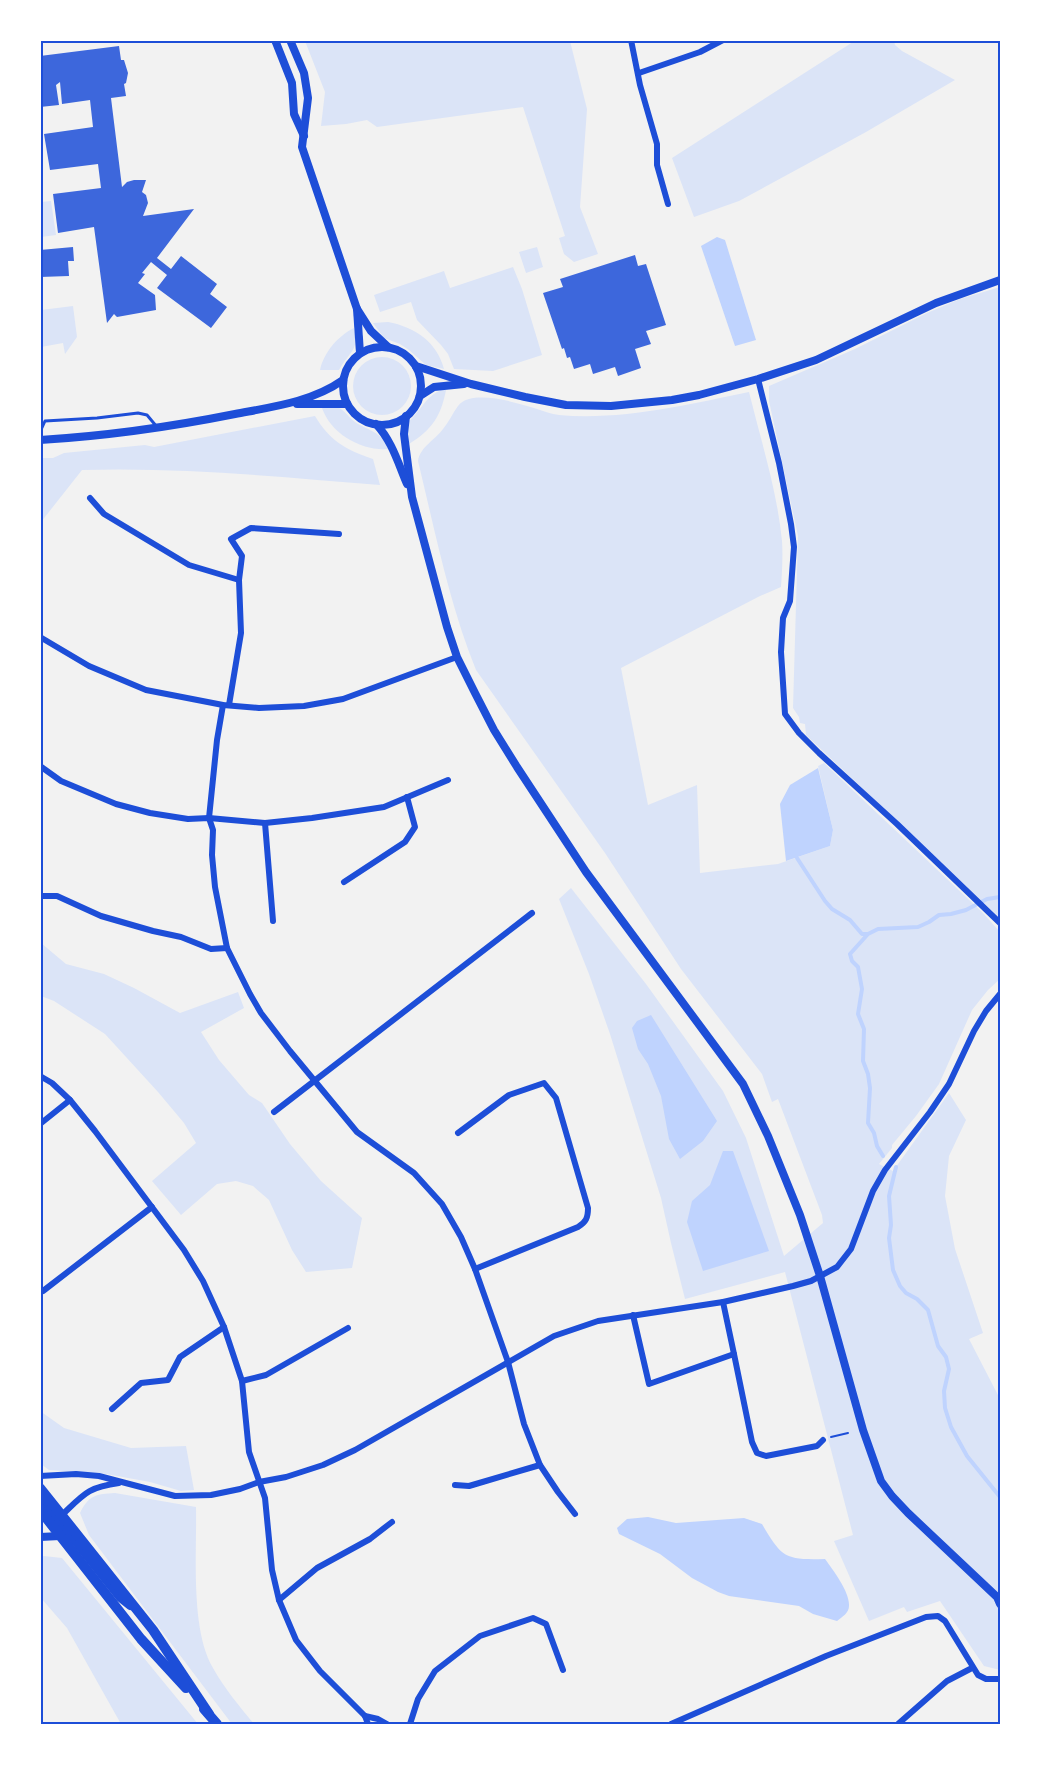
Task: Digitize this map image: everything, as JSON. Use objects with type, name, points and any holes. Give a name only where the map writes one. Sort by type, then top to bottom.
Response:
[{"type":"main road","points":[[40,1488],[175,1662],[217,1725]]},
{"type":"main road","points":[[40,1509],[141,1639],[209,1714]]},
{"type":"street","points":[[274,40],[292,83],[294,114],[304,136]]},
{"type":"street","points":[[290,40],[303,73],[308,98],[302,147],[357,309],[371,331],[388,347],[404,353],[416,366],[421,381],[417,404],[406,416],[392,423],[376,424],[362,419],[351,410],[343,392],[343,380],[348,365],[360,353],[368,349],[388,347]]},
{"type":"street","points":[[631,40],[640,85],[657,144],[657,165],[668,204]]},
{"type":"street","points":[[639,73],[700,52],[723,40]]},
{"type":"street","points":[[416,366],[471,384],[566,405],[611,406],[646,403],[690,396],[758,379],[816,360],[936,303],[1000,280]]},
{"type":"street","points":[[357,309],[360,353]]},
{"type":"street","points":[[758,379],[779,464],[794,547],[790,601],[783,618],[781,652],[785,714],[799,733],[819,753],[1000,923]]},
{"type":"street","points":[[40,440],[158,428],[290,404],[326,391],[343,380]]},
{"type":"street","points":[[420,396],[442,385],[471,384]]},
{"type":"street","points":[[290,404],[347,404]]},
{"type":"street","points":[[406,416],[404,434],[412,497]]},
{"type":"street","points":[[376,424],[391,444],[412,497],[457,657],[494,730],[606,899],[742,1084],[772,1146],[800,1215],[820,1276],[860,1419],[881,1481],[908,1513],[999,1600]]},
{"type":"street","points":[[90,498],[104,514],[189,565],[239,580]]},
{"type":"street","points":[[339,534],[250,528],[231,539],[243,556],[239,580],[241,633],[217,740],[209,818],[213,830],[212,855],[215,887],[226,948],[261,1013],[357,1132],[414,1173],[442,1204],[461,1237],[475,1269],[508,1362],[524,1424],[540,1465],[575,1514]]},
{"type":"street","points":[[40,637],[89,666],[146,690],[226,705],[259,708],[304,706],[343,699],[457,657]]},
{"type":"street","points":[[40,766],[61,781],[116,804],[150,813],[188,819],[209,818],[265,823],[384,807],[448,780]]},
{"type":"street","points":[[344,882],[405,842],[415,828],[407,797]]},
{"type":"street","points":[[265,823],[273,921]]},
{"type":"street","points":[[40,896],[57,896],[101,916],[181,937],[211,949],[226,948]]},
{"type":"street","points":[[274,1112],[532,913]]},
{"type":"street","points":[[40,1476],[76,1474],[99,1476],[175,1496],[211,1495],[240,1489],[323,1465],[355,1450],[554,1336],[598,1322],[723,1302],[793,1286],[820,1276],[837,1267],[844,1260],[851,1249],[873,1191],[885,1170],[949,1084],[974,1031],[1000,994]]},
{"type":"street","points":[[40,1076],[52,1083],[70,1100],[184,1250],[203,1281],[224,1327],[242,1381],[249,1452],[265,1498],[272,1570],[279,1600],[296,1640],[320,1671],[365,1716],[368,1725]]},
{"type":"street","points":[[458,1133],[508,1095],[544,1083],[556,1098],[588,1208],[588,1216],[578,1227],[475,1269]]},
{"type":"street","points":[[40,1124],[70,1100]]},
{"type":"street","points":[[43,1291],[152,1207]]},
{"type":"street","points":[[723,1302],[752,1442],[757,1453],[766,1456],[817,1446],[823,1440]]},
{"type":"street","points":[[633,1315],[649,1384],[734,1354]]},
{"type":"street","points":[[112,1409],[141,1383],[168,1380],[180,1357],[224,1327]]},
{"type":"street","points":[[242,1381],[266,1375],[348,1328]]},
{"type":"street","points":[[455,1485],[469,1486],[540,1465]]},
{"type":"street","points":[[40,1500],[62,1515],[86,1492],[103,1485],[123,1483]]},
{"type":"street","points":[[40,1509],[58,1520],[120,1598],[139,1614]]},
{"type":"street","points":[[279,1600],[317,1568],[370,1539],[392,1522]]},
{"type":"street","points":[[40,1537],[60,1536]]},
{"type":"street","points":[[671,1725],[826,1656],[926,1617],[938,1616],[945,1621],[978,1675],[986,1679],[1000,1679]]},
{"type":"street","points":[[410,1725],[418,1699],[435,1671],[480,1636],[533,1618],[546,1624],[563,1670]]},
{"type":"street","points":[[898,1725],[947,1681],[972,1668]]},
{"type":"street","points":[[365,1716],[378,1719],[387,1725]]},
{"type":"lane","points":[[40,432],[45,421],[138,413],[147,415],[158,428]]},
{"type":"path","points":[[823,1440],[848,1432]]},
{"type":"shaded area","points":[[856,40],[894,41],[902,51],[955,80],[866,132],[739,201],[694,217],[672,158]]},
{"type":"shaded area","points":[[305,41],[570,41],[587,109],[580,207],[598,254],[574,262],[564,254],[559,238],[565,236],[523,107],[377,127],[367,120],[321,126],[325,92]]},
{"type":"shaded area","points":[[51,201],[56,235],[41,237],[41,202]]},
{"type":"shaded area","points":[[537,247],[543,267],[526,273],[519,252]]},
{"type":"shaded area","points":[[513,267],[542,355],[493,371],[454,369],[448,354],[417,320],[411,302],[380,312],[374,295],[444,271],[450,288]]},
{"type":"shaded area","points":[[1000,287],[1000,918],[806,735],[805,724],[800,723],[793,708],[798,536],[769,401],[769,386],[855,349],[927,313],[960,299]]},
{"type":"shaded area","points":[[73,306],[77,337],[65,354],[63,343],[41,347],[41,310]]},
{"type":"shaded area","points":[[373,323],[398,324],[424,337],[441,359],[444,369],[426,365],[400,344],[384,338]]},
{"type":"shaded area","points":[[354,328],[355,346],[339,370],[320,370],[332,345]]},
{"type":"shaded area","points":[[382,357],[398,362],[406,370],[411,386],[406,402],[398,410],[382,415],[366,410],[358,402],[353,386],[358,370],[366,362]]},
{"type":"shaded area","points":[[441,390],[446,390],[434,422],[409,444],[408,422],[431,396]]},
{"type":"shaded area","points":[[749,392],[773,484],[780,522],[781,587],[621,668],[648,805],[697,785],[700,873],[778,864],[830,846],[833,830],[818,766],[824,763],[983,913],[1000,932],[1000,979],[972,1010],[939,1084],[879,1164],[893,1171],[949,1093],[966,1120],[949,1156],[945,1196],[955,1249],[983,1333],[969,1339],[1000,1399],[1000,1670],[984,1666],[940,1601],[907,1612],[904,1607],[869,1621],[834,1541],[853,1535],[785,1272],[685,1299],[661,1198],[610,1034],[559,899],[571,888],[646,984],[723,1091],[746,1138],[784,1256],[823,1223],[822,1215],[778,1099],[772,1102],[762,1074],[681,969],[605,853],[476,670],[450,593],[418,461],[419,456],[443,429],[459,405],[469,399],[494,398],[556,415],[606,416],[655,410]]},
{"type":"shaded area","points":[[337,407],[355,422],[382,438],[388,449],[358,444],[340,433],[332,426],[322,408]]},
{"type":"shaded area","points":[[315,416],[333,438],[355,452],[373,459],[380,485],[194,471],[82,470],[41,522],[41,458],[53,458],[64,453],[145,445],[154,447]]},
{"type":"shaded area","points":[[41,943],[66,964],[104,974],[180,1013],[238,992],[244,1008],[201,1032],[219,1060],[249,1095],[262,1103],[290,1144],[321,1181],[362,1218],[352,1268],[306,1272],[292,1250],[269,1200],[253,1186],[236,1181],[217,1184],[181,1215],[152,1181],[196,1143],[184,1123],[105,1034],[54,1001],[41,996]]},
{"type":"shaded area","points":[[40,1411],[64,1428],[131,1448],[186,1446],[194,1490],[181,1491],[150,1482],[106,1474],[49,1470],[41,1464]]},
{"type":"shaded area","points":[[115,1493],[196,1507],[196,1590],[201,1633],[206,1652],[222,1683],[254,1724],[232,1724],[89,1535],[80,1513],[83,1507],[94,1497]]},
{"type":"shaded area","points":[[41,1557],[62,1558],[198,1724],[121,1724],[67,1628],[41,1598]]},
{"type":"water","points":[[717,237],[725,240],[756,340],[735,346],[701,246]]},
{"type":"water","points":[[818,768],[833,830],[830,846],[786,861],[780,804],[790,785]]},
{"type":"water","points":[[651,1015],[717,1121],[703,1141],[680,1159],[669,1139],[661,1096],[648,1064],[638,1049],[632,1028],[637,1021]]},
{"type":"water","points":[[723,1151],[733,1151],[769,1251],[703,1271],[687,1222],[692,1201],[710,1185]]},
{"type":"water","points":[[648,1517],[676,1523],[744,1518],[762,1524],[775,1544],[786,1555],[801,1559],[825,1559],[847,1594],[848,1611],[837,1621],[813,1614],[799,1606],[729,1596],[718,1592],[692,1578],[660,1554],[619,1534],[617,1528],[627,1519]]},
{"type":"building","points":[[119,46],[121,60],[124,60],[128,73],[124,84],[126,96],[111,98],[122,187],[127,182],[146,180],[142,192],[146,195],[148,203],[143,216],[194,209],[157,258],[171,269],[181,256],[217,284],[210,294],[227,307],[211,328],[157,288],[167,275],[151,262],[142,273],[145,274],[138,283],[155,295],[156,310],[117,317],[114,314],[107,323],[94,227],[58,233],[53,194],[101,188],[98,164],[50,170],[44,134],[93,127],[90,100],[62,104],[60,82],[56,85],[59,105],[40,107],[40,56]]},
{"type":"building","points":[[73,247],[74,261],[68,261],[69,276],[40,277],[40,250]]},
{"type":"building","points":[[635,255],[638,266],[646,264],[666,325],[646,331],[651,344],[635,349],[641,368],[618,376],[615,367],[593,374],[590,364],[574,369],[570,357],[567,358],[564,348],[562,349],[543,293],[563,287],[560,279]]},
{"type":"waterway","points":[[797,858],[832,909],[850,920],[862,934],[867,934]]},
{"type":"waterway","points":[[883,1156],[868,1123],[870,1088],[863,1061],[864,1029],[858,1014],[862,989],[858,967],[852,961],[850,954],[868,934],[878,929],[918,927],[939,915],[966,910],[987,899],[1000,897]]},
{"type":"waterway","points":[[896,1167],[889,1196],[891,1225],[889,1238],[893,1270],[906,1293],[917,1299],[928,1310],[938,1346],[946,1357],[949,1369],[944,1391],[945,1408],[951,1427],[967,1456],[1000,1497]]}]
